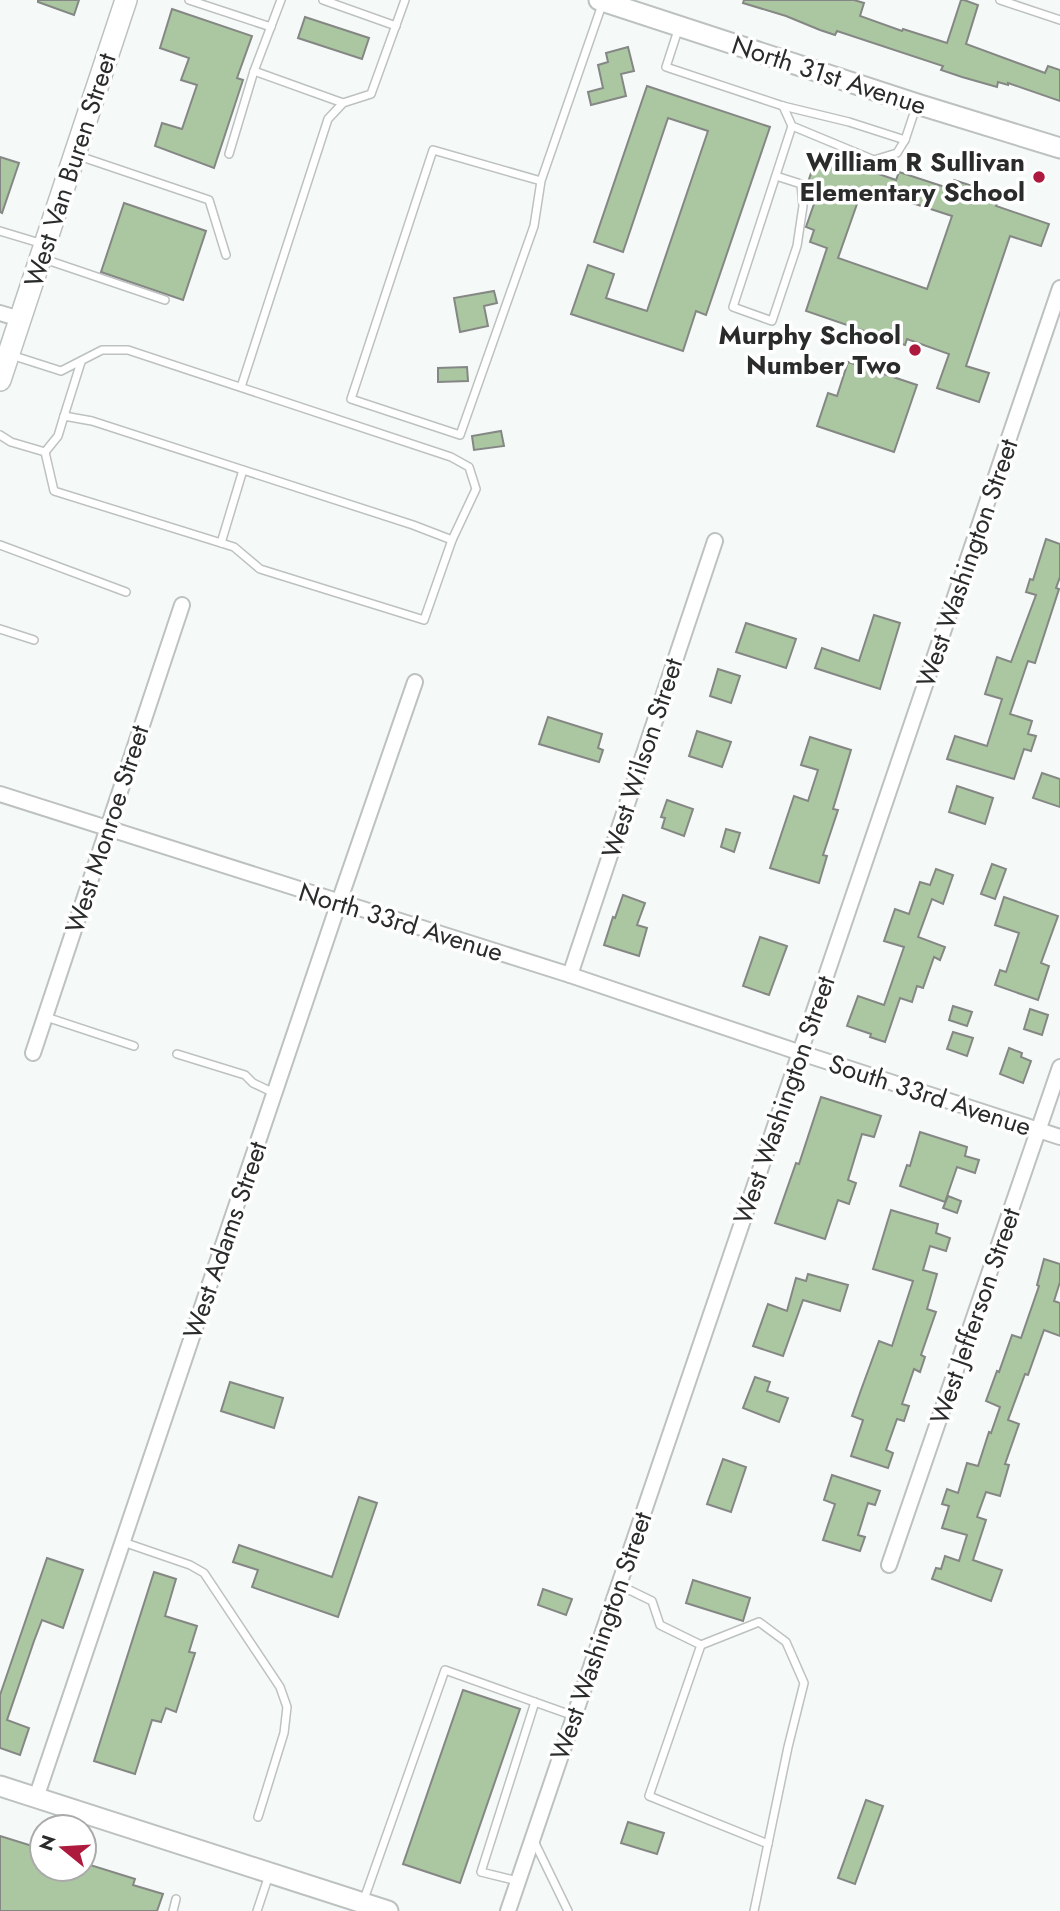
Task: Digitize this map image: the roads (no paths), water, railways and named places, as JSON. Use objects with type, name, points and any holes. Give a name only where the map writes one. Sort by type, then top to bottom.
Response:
[{"type":"main road","name":"West Van Buren Street","points":[[0,380],[10,316],[42,251],[126,0]]},
{"type":"street","name":"North 31st Avenue","points":[[601,1],[1060,148]]},
{"type":"street","name":"West Washington Street","points":[[508,1911],[1060,288]]},
{"type":"street","name":"West Wilson Street","points":[[570,975],[715,541]]},
{"type":"street","name":"West Monroe Street","points":[[33,1053],[182,605]]},
{"type":"street","name":"West Adams Street","points":[[36,1798],[415,682]]},
{"type":"street","name":"North 33rd Avenue","points":[[0,794],[570,975],[801,1053]]},
{"type":"street","name":"South 33rd Avenue","points":[[801,1053],[1060,1137]]},
{"type":"street","name":"West Jefferson Street","points":[[889,1564],[1060,1067]]},
{"type":"street","points":[[0,1786],[388,1911]]},
{"type":"lane","points":[[189,0],[271,27]]},
{"type":"lane","points":[[229,154],[254,71],[281,0]]},
{"type":"lane","points":[[323,0],[396,26]]},
{"type":"lane","points":[[241,387],[328,119],[342,103],[372,94],[405,0]]},
{"type":"lane","points":[[1000,0],[1060,20]]},
{"type":"lane","points":[[541,181],[433,149],[351,399],[460,435],[534,226],[541,181],[601,1]]},
{"type":"lane","points":[[679,26],[666,67],[783,106],[849,122],[905,140]]},
{"type":"lane","points":[[254,71],[342,103]]},
{"type":"lane","points":[[792,126],[874,160],[897,153],[905,140],[917,104]]},
{"type":"lane","points":[[776,176],[801,184],[803,206],[797,246],[772,321],[733,307],[792,126],[783,106]]},
{"type":"lane","points":[[75,154],[209,200],[226,255]]},
{"type":"lane","points":[[0,231],[42,251],[165,300]]},
{"type":"lane","points":[[4,353],[61,370],[103,350],[128,350],[451,457],[469,467],[476,489],[452,540],[424,620],[260,569],[234,547],[54,491],[45,452]]},
{"type":"lane","points":[[45,452],[58,436],[81,362]]},
{"type":"lane","points":[[64,416],[92,421],[452,540]]},
{"type":"lane","points":[[0,435],[11,442],[45,452]]},
{"type":"lane","points":[[220,543],[243,470]]},
{"type":"lane","points":[[0,545],[126,592]]},
{"type":"lane","points":[[0,629],[34,640]]},
{"type":"lane","points":[[45,1017],[134,1046]]},
{"type":"lane","points":[[177,1054],[245,1075],[253,1083],[275,1093]]},
{"type":"lane","points":[[122,1542],[190,1565],[204,1573],[280,1687],[288,1707],[284,1732],[258,1817]]},
{"type":"lane","points":[[619,1585],[652,1601],[660,1625],[701,1645],[759,1622],[786,1642],[804,1683],[754,1911]]},
{"type":"lane","points":[[701,1645],[649,1797],[768,1844]]},
{"type":"lane","points":[[362,1903],[445,1670],[574,1716]]},
{"type":"lane","points":[[517,1881],[481,1872],[535,1702]]},
{"type":"lane","points":[[532,1838],[568,1911]]},
{"type":"lane","points":[[257,1911],[270,1873]]},
{"type":"lane","points":[[173,1911],[176,1899]]},
{"type":"place","name":"William R Sullivan Elementary School","points":[[1039,177]]},
{"type":"place","name":"Murphy School Number Two","points":[[915,350]]}]
